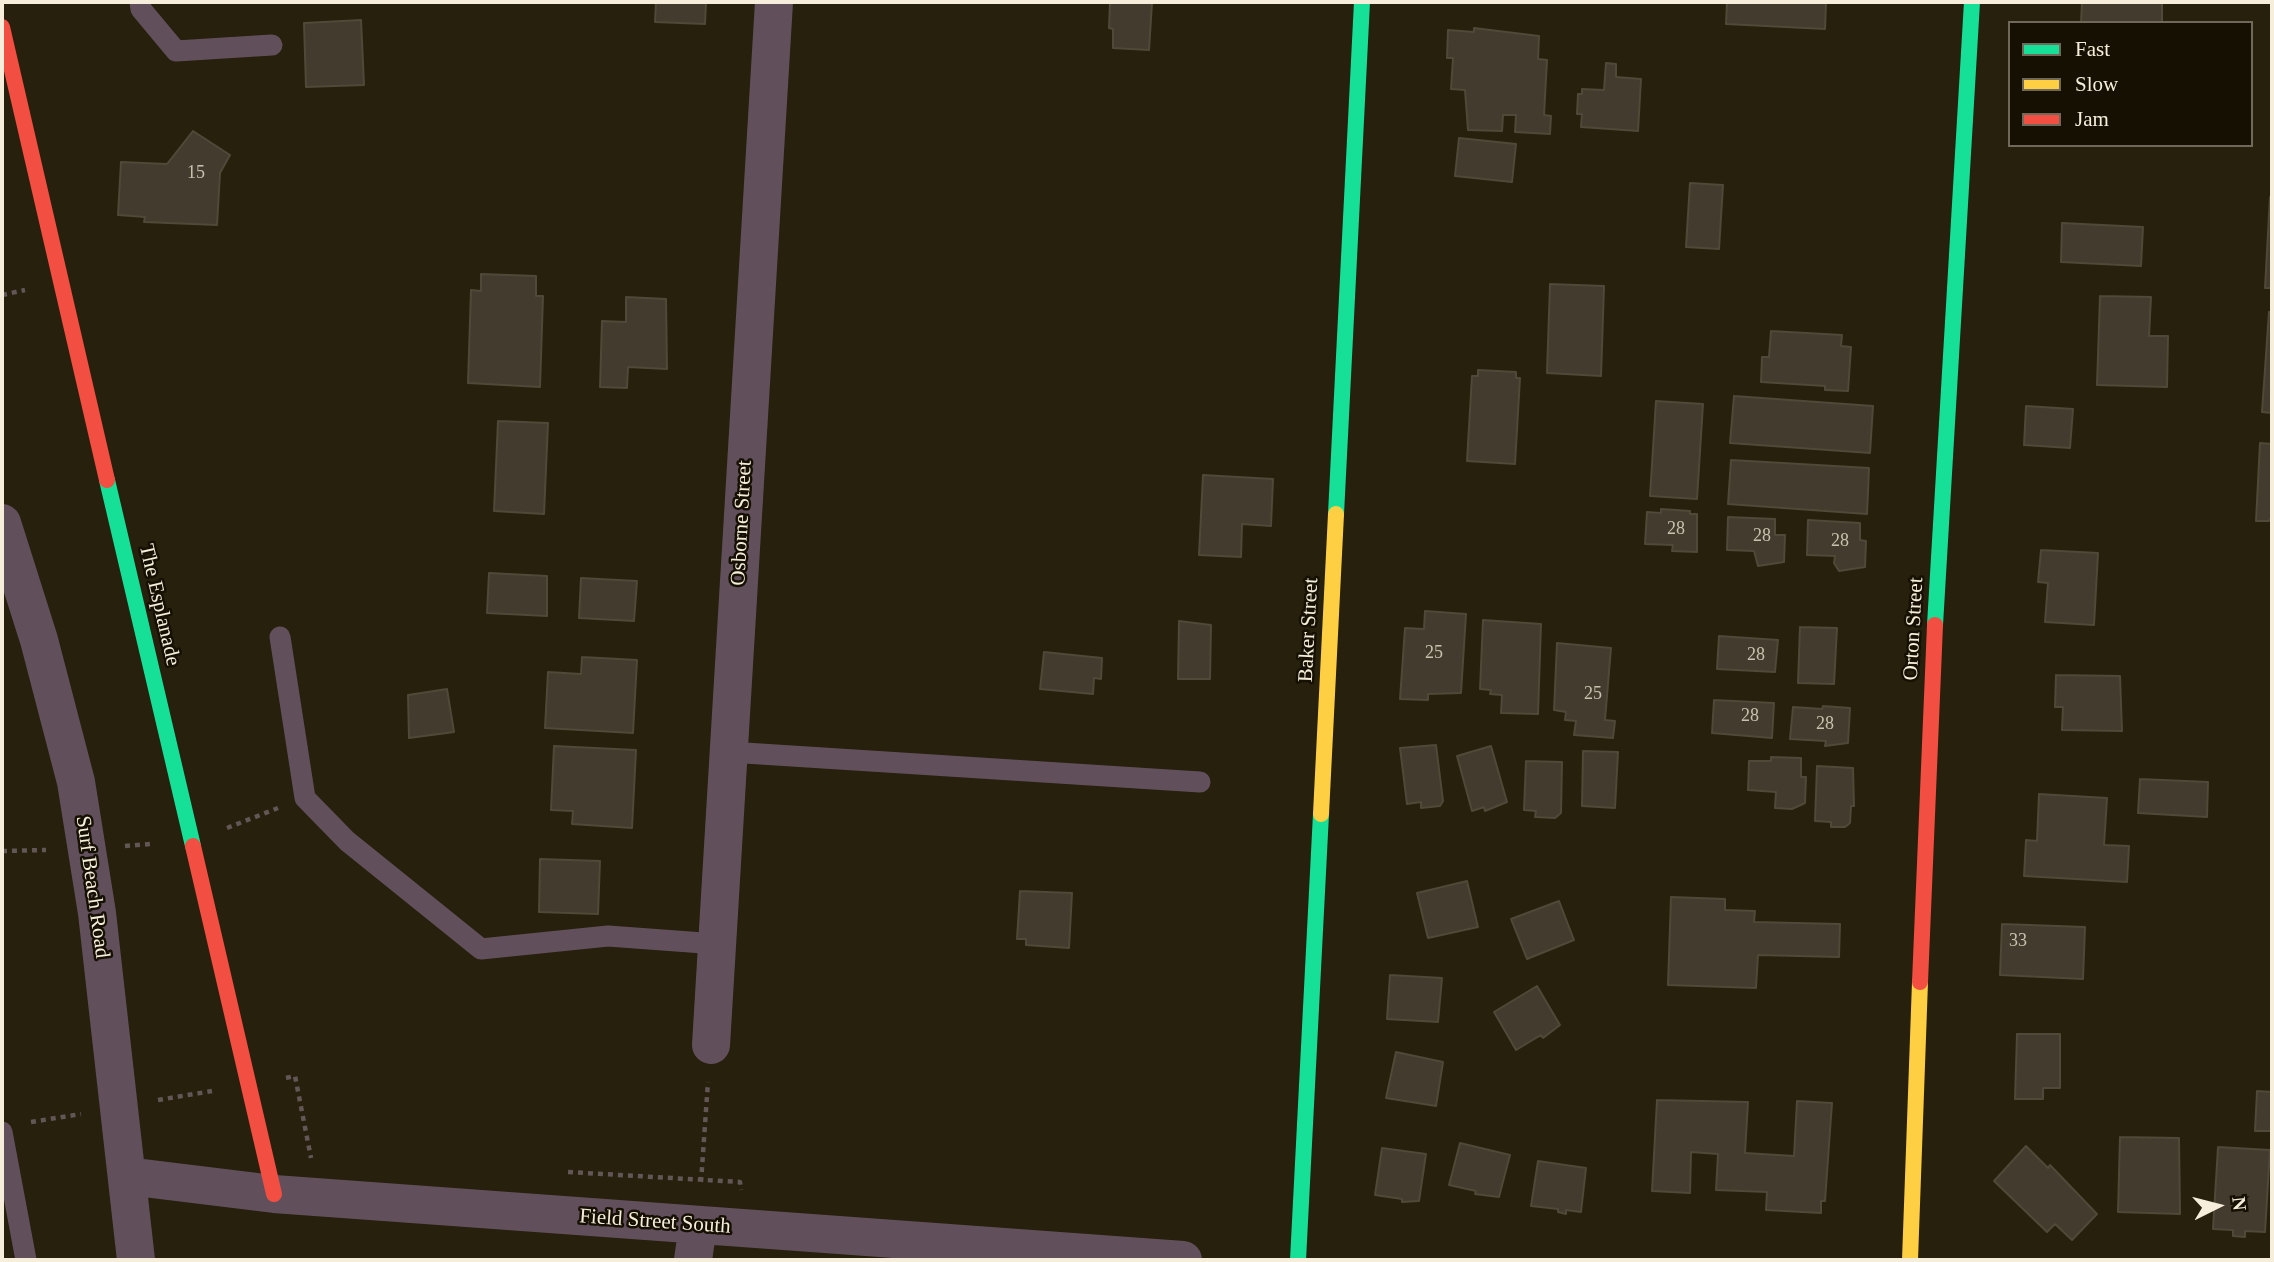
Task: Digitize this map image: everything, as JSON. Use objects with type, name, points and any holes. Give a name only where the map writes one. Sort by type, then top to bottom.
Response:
[{"type":"street","name":"Osborne Street","points":[[711,1045],[774,2]]},
{"type":"street","name":"Baker Street","points":[[1298,1260],[1362,2]]},
{"type":"street","name":"Orton Street","points":[[1910,1260],[1932,670],[1972,2]]},
{"type":"street","name":"The Esplanade","points":[[2,27],[274,1194]]},
{"type":"street","name":"Surf Beach Road","points":[[4,535],[58,706],[76,782],[97,913],[136,1260]]},
{"type":"street","name":"Field Street South","points":[[127,1176],[696,1242],[745,1228],[1183,1260]]},
{"type":"lane","points":[[140,2],[141,9],[176,51],[272,45]]},
{"type":"lane","points":[[280,637],[305,798],[347,841],[481,949],[608,936],[717,944]]},
{"type":"lane","points":[[729,752],[1200,782]]},
{"type":"lane","points":[[2,1132],[26,1260]]},
{"type":"path","points":[[696,1242],[711,1045]]},
{"type":"path","points":[[28,1123],[295,1076],[310,1157],[324,1158]]},
{"type":"path","points":[[561,1172],[740,1182],[745,1228]]},
{"type":"building","points":[[656,2],[706,2],[705,24],[655,22]]},
{"type":"building","points":[[1110,2],[1152,3],[1149,50],[1113,48],[1113,29],[1109,28]]},
{"type":"building","points":[[1727,2],[1826,2],[1825,29],[1726,24]]},
{"type":"building","points":[[2082,2],[2162,2],[2162,21],[2081,21]]},
{"type":"building","points":[[361,20],[364,85],[306,87],[304,23]]},
{"type":"building","points":[[1474,28],[1539,36],[1538,59],[1547,60],[1544,115],[1551,116],[1550,134],[1515,132],[1516,115],[1503,115],[1502,131],[1468,130],[1465,90],[1451,89],[1453,58],[1447,58],[1448,30],[1474,32]]},
{"type":"building","points":[[1606,63],[1616,64],[1616,77],[1641,79],[1638,131],[1581,127],[1582,114],[1577,114],[1578,94],[1582,94],[1582,89],[1604,90]]},
{"type":"building","points":[[193,131],[230,155],[220,173],[217,225],[144,222],[145,217],[118,215],[121,162],[167,164]]},
{"type":"building","points":[[1459,138],[1516,144],[1512,182],[1455,176]]},
{"type":"building","points":[[1690,183],[1723,185],[1719,249],[1686,247]]},
{"type":"building","points":[[2270,197],[2272,288],[2265,288]]},
{"type":"building","points":[[2062,223],[2143,227],[2141,266],[2061,262]]},
{"type":"building","points":[[481,274],[536,276],[536,296],[543,296],[540,387],[468,383],[471,290],[481,291]]},
{"type":"building","points":[[1550,284],[1604,286],[1601,376],[1547,373]]},
{"type":"building","points":[[2100,296],[2151,297],[2149,336],[2168,336],[2167,387],[2097,385]]},
{"type":"building","points":[[626,297],[666,299],[667,369],[628,367],[627,388],[600,387],[602,321],[626,322]]},
{"type":"building","points":[[2269,312],[2272,312],[2272,413],[2262,412]]},
{"type":"building","points":[[1771,331],[1842,335],[1841,346],[1851,347],[1848,391],[1825,390],[1825,386],[1761,382],[1762,357],[1769,357]]},
{"type":"building","points":[[1478,370],[1516,372],[1516,378],[1520,378],[1515,464],[1467,461],[1472,376],[1478,376]]},
{"type":"building","points":[[1734,396],[1873,406],[1870,453],[1730,443]]},
{"type":"building","points":[[1656,401],[1703,404],[1697,499],[1650,496]]},
{"type":"building","points":[[2026,406],[2073,409],[2070,448],[2024,445]]},
{"type":"building","points":[[498,421],[548,423],[544,514],[494,511]]},
{"type":"building","points":[[2260,443],[2272,444],[2272,516],[2269,521],[2256,521]]},
{"type":"building","points":[[1731,460],[1869,468],[1867,514],[1728,504]]},
{"type":"building","points":[[1203,475],[1273,479],[1271,526],[1242,524],[1241,557],[1199,555]]},
{"type":"building","points":[[1661,509],[1697,514],[1697,552],[1672,551],[1673,545],[1645,544],[1647,512],[1661,513]]},
{"type":"building","points":[[1728,517],[1775,519],[1775,535],[1785,535],[1784,562],[1758,566],[1754,551],[1727,550]]},
{"type":"building","points":[[1808,520],[1860,523],[1860,540],[1866,541],[1865,567],[1839,571],[1834,563],[1835,556],[1807,555]]},
{"type":"building","points":[[2041,550],[2098,553],[2094,625],[2045,622],[2048,583],[2038,582]]},
{"type":"building","points":[[489,573],[547,576],[547,616],[487,613]]},
{"type":"building","points":[[581,578],[637,581],[634,621],[579,618]]},
{"type":"building","points":[[1425,611],[1466,614],[1461,693],[1428,694],[1428,700],[1400,699],[1405,628],[1424,629]]},
{"type":"building","points":[[1483,620],[1541,624],[1538,714],[1501,713],[1502,695],[1490,694],[1491,690],[1480,689]]},
{"type":"building","points":[[1179,621],[1211,625],[1210,679],[1178,679]]},
{"type":"building","points":[[1800,627],[1837,628],[1834,684],[1798,683]]},
{"type":"building","points":[[1719,636],[1778,640],[1775,672],[1717,669]]},
{"type":"building","points":[[1557,643],[1611,648],[1605,720],[1615,721],[1613,738],[1574,735],[1576,721],[1565,720],[1566,712],[1554,710]]},
{"type":"building","points":[[1044,652],[1102,658],[1101,679],[1094,678],[1093,694],[1040,689]]},
{"type":"building","points":[[582,657],[637,660],[633,733],[545,728],[548,672],[581,674]]},
{"type":"building","points":[[2056,675],[2120,676],[2122,731],[2062,730],[2063,707],[2055,707]]},
{"type":"building","points":[[447,689],[454,732],[409,738],[408,695]]},
{"type":"building","points":[[1714,700],[1774,703],[1772,738],[1712,733]]},
{"type":"building","points":[[1823,706],[1850,708],[1848,743],[1825,746],[1826,741],[1790,739],[1793,707],[1822,709]]},
{"type":"building","points":[[1436,745],[1443,801],[1440,806],[1421,808],[1421,802],[1407,804],[1400,748]]},
{"type":"building","points":[[554,746],[636,750],[632,828],[572,824],[573,811],[551,810]]},
{"type":"building","points":[[1491,746],[1507,802],[1485,811],[1484,807],[1472,811],[1457,756]]},
{"type":"building","points":[[1583,751],[1618,752],[1615,808],[1582,806]]},
{"type":"building","points":[[1771,757],[1801,758],[1801,777],[1806,777],[1805,803],[1792,809],[1775,808],[1776,792],[1748,790],[1749,761],[1771,761]]},
{"type":"building","points":[[1526,761],[1562,762],[1561,813],[1555,818],[1535,817],[1536,811],[1524,810]]},
{"type":"building","points":[[1817,766],[1853,768],[1854,806],[1851,806],[1850,823],[1845,827],[1831,827],[1831,822],[1815,821]]},
{"type":"building","points":[[2140,779],[2208,782],[2207,817],[2138,813]]},
{"type":"building","points":[[2039,794],[2107,798],[2104,845],[2129,846],[2127,882],[2024,876],[2026,840],[2037,841]]},
{"type":"building","points":[[540,859],[600,861],[598,914],[539,912]]},
{"type":"building","points":[[1467,881],[1478,927],[1428,938],[1417,893]]},
{"type":"building","points":[[1020,891],[1072,893],[1069,948],[1026,945],[1026,939],[1017,939]]},
{"type":"building","points":[[1671,897],[1725,899],[1725,910],[1755,911],[1754,922],[1840,924],[1839,957],[1758,955],[1756,988],[1668,985]]},
{"type":"building","points":[[1559,901],[1574,940],[1527,959],[1511,919]]},
{"type":"building","points":[[2002,924],[2085,927],[2083,979],[2000,975]]},
{"type":"building","points":[[1390,975],[1442,978],[1438,1022],[1387,1019]]},
{"type":"building","points":[[1537,986],[1560,1025],[1543,1038],[1541,1035],[1516,1050],[1494,1012]]},
{"type":"building","points":[[2017,1034],[2060,1034],[2060,1088],[2043,1088],[2043,1099],[2015,1099]]},
{"type":"building","points":[[1396,1052],[1443,1062],[1436,1106],[1386,1098]]},
{"type":"building","points":[[2257,1091],[2272,1092],[2272,1131],[2255,1131]]},
{"type":"building","points":[[1657,1100],[1748,1102],[1745,1153],[1794,1156],[1797,1101],[1832,1103],[1825,1201],[1821,1201],[1821,1213],[1766,1210],[1767,1192],[1716,1190],[1718,1154],[1691,1152],[1690,1193],[1652,1191]]},
{"type":"building","points":[[2120,1137],[2179,1138],[2180,1214],[2118,1212]]},
{"type":"building","points":[[1460,1143],[1510,1155],[1499,1197],[1475,1194],[1476,1191],[1449,1185]]},
{"type":"building","points":[[2026,1146],[2048,1168],[2050,1165],[2097,1214],[2072,1240],[2055,1224],[2047,1232],[1994,1181]]},
{"type":"building","points":[[2218,1147],[2270,1150],[2265,1232],[2245,1231],[2245,1237],[2233,1236],[2233,1230],[2213,1229]]},
{"type":"building","points":[[1382,1148],[1426,1154],[1419,1201],[1402,1202],[1402,1199],[1375,1195]]},
{"type":"building","points":[[1538,1161],[1586,1168],[1581,1212],[1566,1210],[1566,1214],[1558,1212],[1558,1209],[1531,1206]]},
{"type":"traffic: fast","points":[[1336,514],[1362,2]]},
{"type":"traffic: fast","points":[[1935,625],[1972,2]]},
{"type":"traffic: fast","points":[[107,480],[193,846]]},
{"type":"traffic: fast","points":[[1298,1260],[1321,814]]},
{"type":"traffic: slow","points":[[1321,814],[1336,514]]},
{"type":"traffic: slow","points":[[1910,1260],[1920,982]]},
{"type":"traffic: jam","points":[[2,27],[107,480]]},
{"type":"traffic: jam","points":[[1920,982],[1935,625]]},
{"type":"traffic: jam","points":[[193,846],[274,1194]]}]
